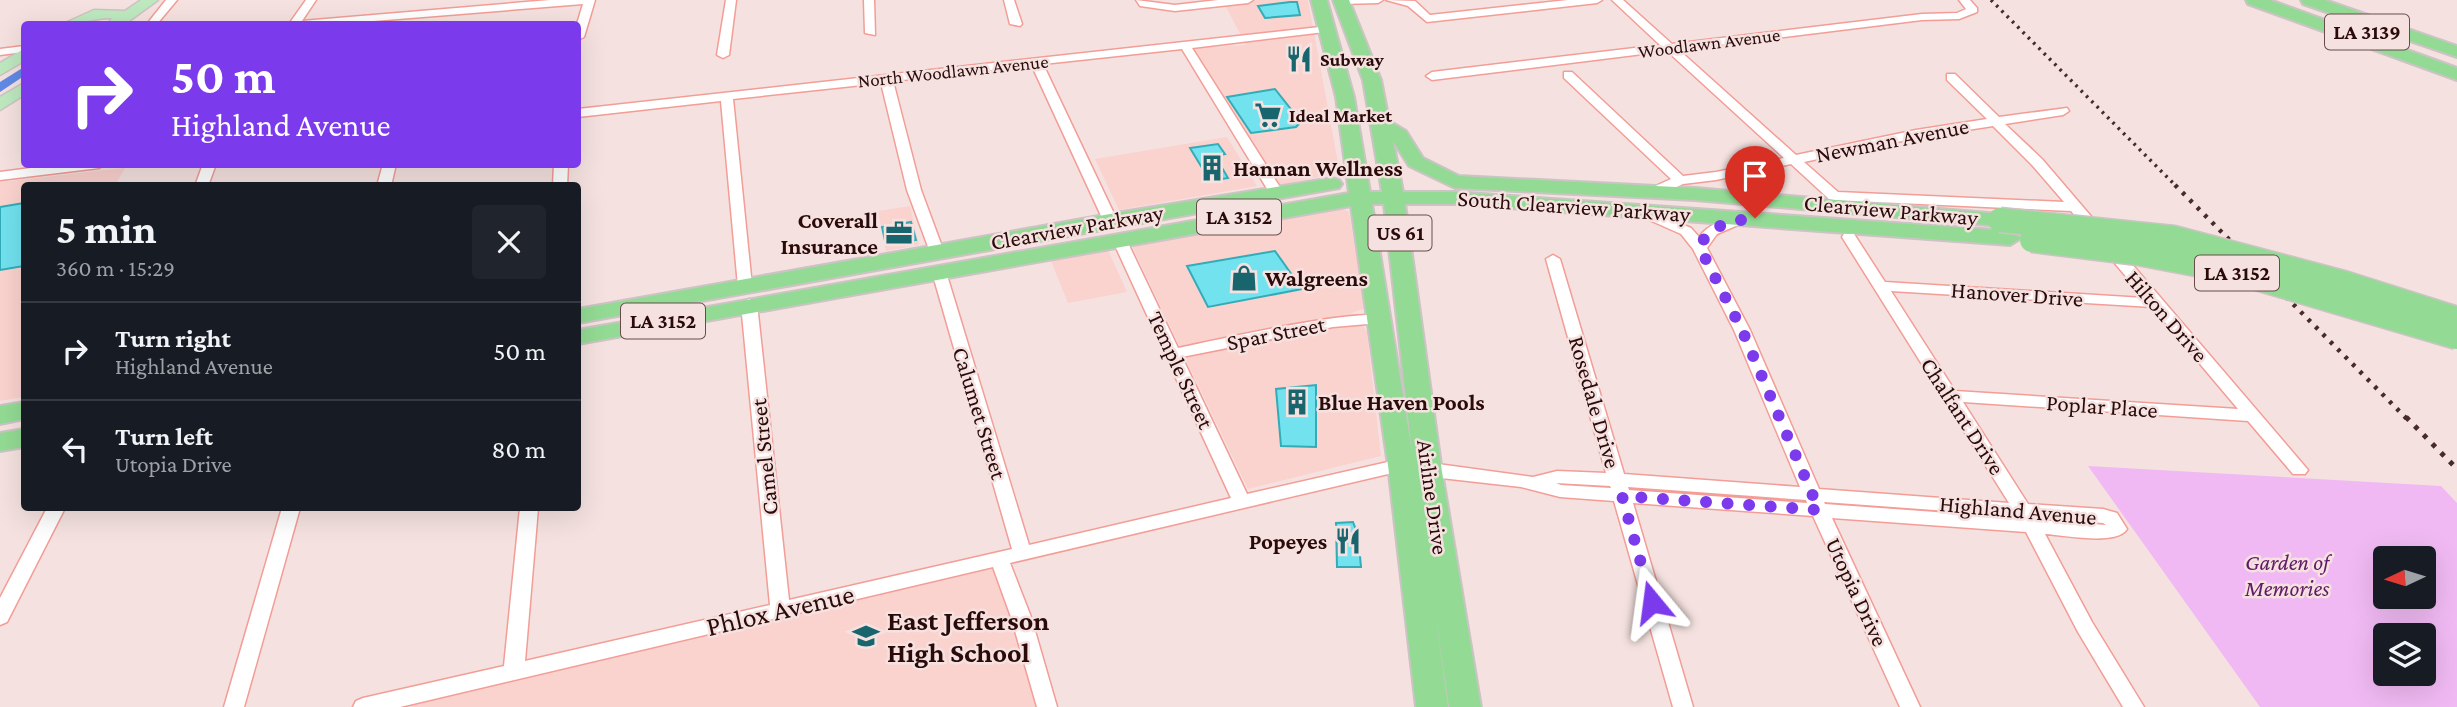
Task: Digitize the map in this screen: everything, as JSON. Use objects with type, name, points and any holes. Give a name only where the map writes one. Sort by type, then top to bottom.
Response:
[{"type":"highway","name":"Airline Drive","points":[[1320,0],[1345,97],[1379,318],[1465,707]]},
{"type":"highway","name":"Airline Drive","points":[[1341,0],[1372,80],[1402,245],[1414,469],[1432,707]]},
{"type":"highway","points":[[2254,0],[2455,71]]},
{"type":"highway","name":"LA 3139","points":[[2277,0],[2455,71]]},
{"type":"highway","name":"LA 3139","points":[[2309,0],[2457,52]]},
{"type":"highway","points":[[1328,26],[1339,34],[1355,37]]},
{"type":"highway","points":[[1380,124],[1399,135],[1416,162],[1455,182]]},
{"type":"highway","name":"Clearview Parkway","points":[[1114,230],[1276,192],[1391,189],[1455,182],[1654,192],[2005,229]]},
{"type":"highway","name":"Clearview Parkway","points":[[581,316],[747,295],[1358,189]]},
{"type":"highway","name":"South Clearview Parkway","points":[[1391,189],[1454,198],[1755,218],[2174,238],[2344,282],[2457,319]]},
{"type":"highway","name":"South Clearview Parkway","points":[[2005,229],[2201,264],[2372,310],[2457,337]]},
{"type":"highway","points":[[2174,238],[2329,267],[2457,302]]},
{"type":"highway","name":"Clearview Parkway","points":[[581,336],[747,295],[779,299],[938,262]]},
{"type":"highway","points":[[2372,310],[2457,343]]},
{"type":"highway","points":[[0,415],[21,412]]},
{"type":"highway","points":[[0,442],[21,438]]},
{"type":"main road","points":[[74,21],[105,0]]},
{"type":"main road","points":[[123,0],[139,0]]},
{"type":"main road","points":[[120,21],[151,0]]},
{"type":"main road","points":[[76,21],[107,12],[119,14],[118,21]]},
{"type":"main road","points":[[0,70],[21,53]]},
{"type":"main road","points":[[0,105],[21,90]]},
{"type":"street","points":[[154,21],[172,0]]},
{"type":"street","points":[[296,21],[311,0]]},
{"type":"street","points":[[441,21],[451,0]]},
{"type":"street","points":[[338,21],[589,0],[581,27]]},
{"type":"street","points":[[723,55],[731,0]]},
{"type":"street","points":[[869,0],[871,33]]},
{"type":"street","points":[[1009,0],[1016,24]]},
{"type":"street","points":[[1141,0],[1144,4],[1157,7],[1248,0]]},
{"type":"street","points":[[1341,0],[1378,0]]},
{"type":"street","points":[[1391,0],[1411,4],[1427,19],[1597,0]]},
{"type":"street","points":[[1617,0],[1834,196],[2075,207]]},
{"type":"street","name":"Woodlawn Avenue","points":[[1432,76],[1922,17],[1959,16],[1973,10],[1964,0]]},
{"type":"street","name":"North Woodlawn Avenue","points":[[581,113],[1185,45],[1328,26]]},
{"type":"street","points":[[1185,45],[1276,192]]},
{"type":"street","points":[[0,52],[21,51]]},
{"type":"street","name":"Temple Street","points":[[1036,62],[1242,502]]},
{"type":"street","points":[[1568,75],[1680,180]]},
{"type":"street","name":"Hilton Drive","points":[[1951,77],[2037,162],[2299,470]]},
{"type":"street","name":"Calumet Street","points":[[886,78],[914,190],[938,262],[1022,553]]},
{"type":"street","name":"Camel Street","points":[[727,95],[780,610]]},
{"type":"street","name":"Newman Avenue","points":[[1654,192],[1680,180],[1997,120],[2063,111]]},
{"type":"street","points":[[0,176],[66,168]]},
{"type":"street","name":"Utopia Drive","points":[[1637,210],[1679,227],[1700,248],[1742,330],[1910,707]]},
{"type":"street","points":[[1700,248],[1703,239],[1716,228],[1755,218]]},
{"type":"street","name":"Chalfant Drive","points":[[1849,237],[2023,510],[2085,626],[2134,707]]},
{"type":"street","name":"Rosedale Drive","points":[[1553,259],[1683,707]]},
{"type":"street","name":"Hanover Drive","points":[[1880,286],[2155,303]]},
{"type":"street","name":"Spar Street","points":[[1173,354],[1344,320],[1379,318]]},
{"type":"street","name":"Poplar Place","points":[[1950,396],[2255,416]]},
{"type":"street","name":"Highland Avenue","points":[[1414,469],[1537,482],[1560,491],[1620,488],[1817,502],[2103,516],[2111,518],[2118,529],[2113,532],[2032,527],[1817,502]]},
{"type":"street","name":"Phlox Avenue","points":[[363,707],[1242,502],[1414,469]]},
{"type":"street","points":[[3,607],[54,511]]},
{"type":"street","points":[[234,707],[290,511]]},
{"type":"street","points":[[514,672],[529,511]]},
{"type":"street","points":[[999,559],[1021,617],[1047,707]]},
{"type":"shaded area","points":[[1218,0],[1308,0],[1339,168],[1335,174],[1278,185],[1192,48],[1246,45],[1226,7]]},
{"type":"shaded area","points":[[1227,137],[1257,186],[1119,210],[1095,159]]},
{"type":"shaded area","points":[[125,168],[117,182],[21,182],[21,398],[0,401],[0,182]]},
{"type":"shaded area","points":[[910,206],[919,245],[886,251],[878,211]]},
{"type":"shaded area","points":[[1337,206],[1349,212],[1365,308],[1347,315],[1180,347],[1131,244]]},
{"type":"shaded area","points":[[1108,250],[1127,292],[1068,303],[1051,261]]},
{"type":"shaded area","points":[[1350,322],[1362,324],[1367,333],[1381,456],[1248,489],[1184,356]]},
{"type":"shaded area","name":"East Jefferson High School","points":[[1009,565],[1048,707],[395,707]]},
{"type":"green space","name":"Garden of Memories","points":[[2088,466],[2441,486],[2457,503],[2457,707],[2260,707]]},
{"type":"building","points":[[1297,2],[1300,15],[1265,18],[1258,6]]},
{"type":"building","name":"Ideal Market","points":[[1275,89],[1301,122],[1296,127],[1251,133],[1227,97]]},
{"type":"building","name":"Hannan Wellness","points":[[1218,144],[1225,154],[1215,156],[1228,178],[1210,181],[1190,148]]},
{"type":"building","points":[[21,204],[21,266],[0,270],[0,207]]},
{"type":"building","name":"Coverall Insurance","points":[[911,222],[916,240],[886,245],[882,227]]},
{"type":"building","name":"Walgreens","points":[[1275,251],[1302,289],[1208,307],[1187,266]]},
{"type":"building","points":[[1316,385],[1316,447],[1281,446],[1276,389]]},
{"type":"building","name":"Popeyes","points":[[1353,522],[1358,535],[1361,567],[1337,567],[1336,523]]},
{"type":"waterway","points":[[0,88],[21,73]]},
{"type":"railway","points":[[1991,0],[2177,187]]},
{"type":"railway","points":[[2175,185],[2407,419]]},
{"type":"railway","points":[[2406,417],[2457,469]]},
{"type":"place","name":"Subway","points":[[1299,59]]},
{"type":"place","name":"Ideal Market","points":[[1268,115]]},
{"type":"place","name":"Hannan Wellness","points":[[1212,168]]},
{"type":"place","name":"Coverall Insurance","points":[[899,233]]},
{"type":"place","name":"Walgreens","points":[[1244,278]]},
{"type":"place","name":"Blue Haven Pools","points":[[1297,402]]},
{"type":"place","name":"Popeyes","points":[[1348,541]]},
{"type":"place","name":"East Jefferson High School","points":[[866,636]]},
{"type":"route","points":[[1652,602],[1622,496],[1819,510],[1742,330],[1700,248],[1703,239],[1716,228],[1755,218]]}]
